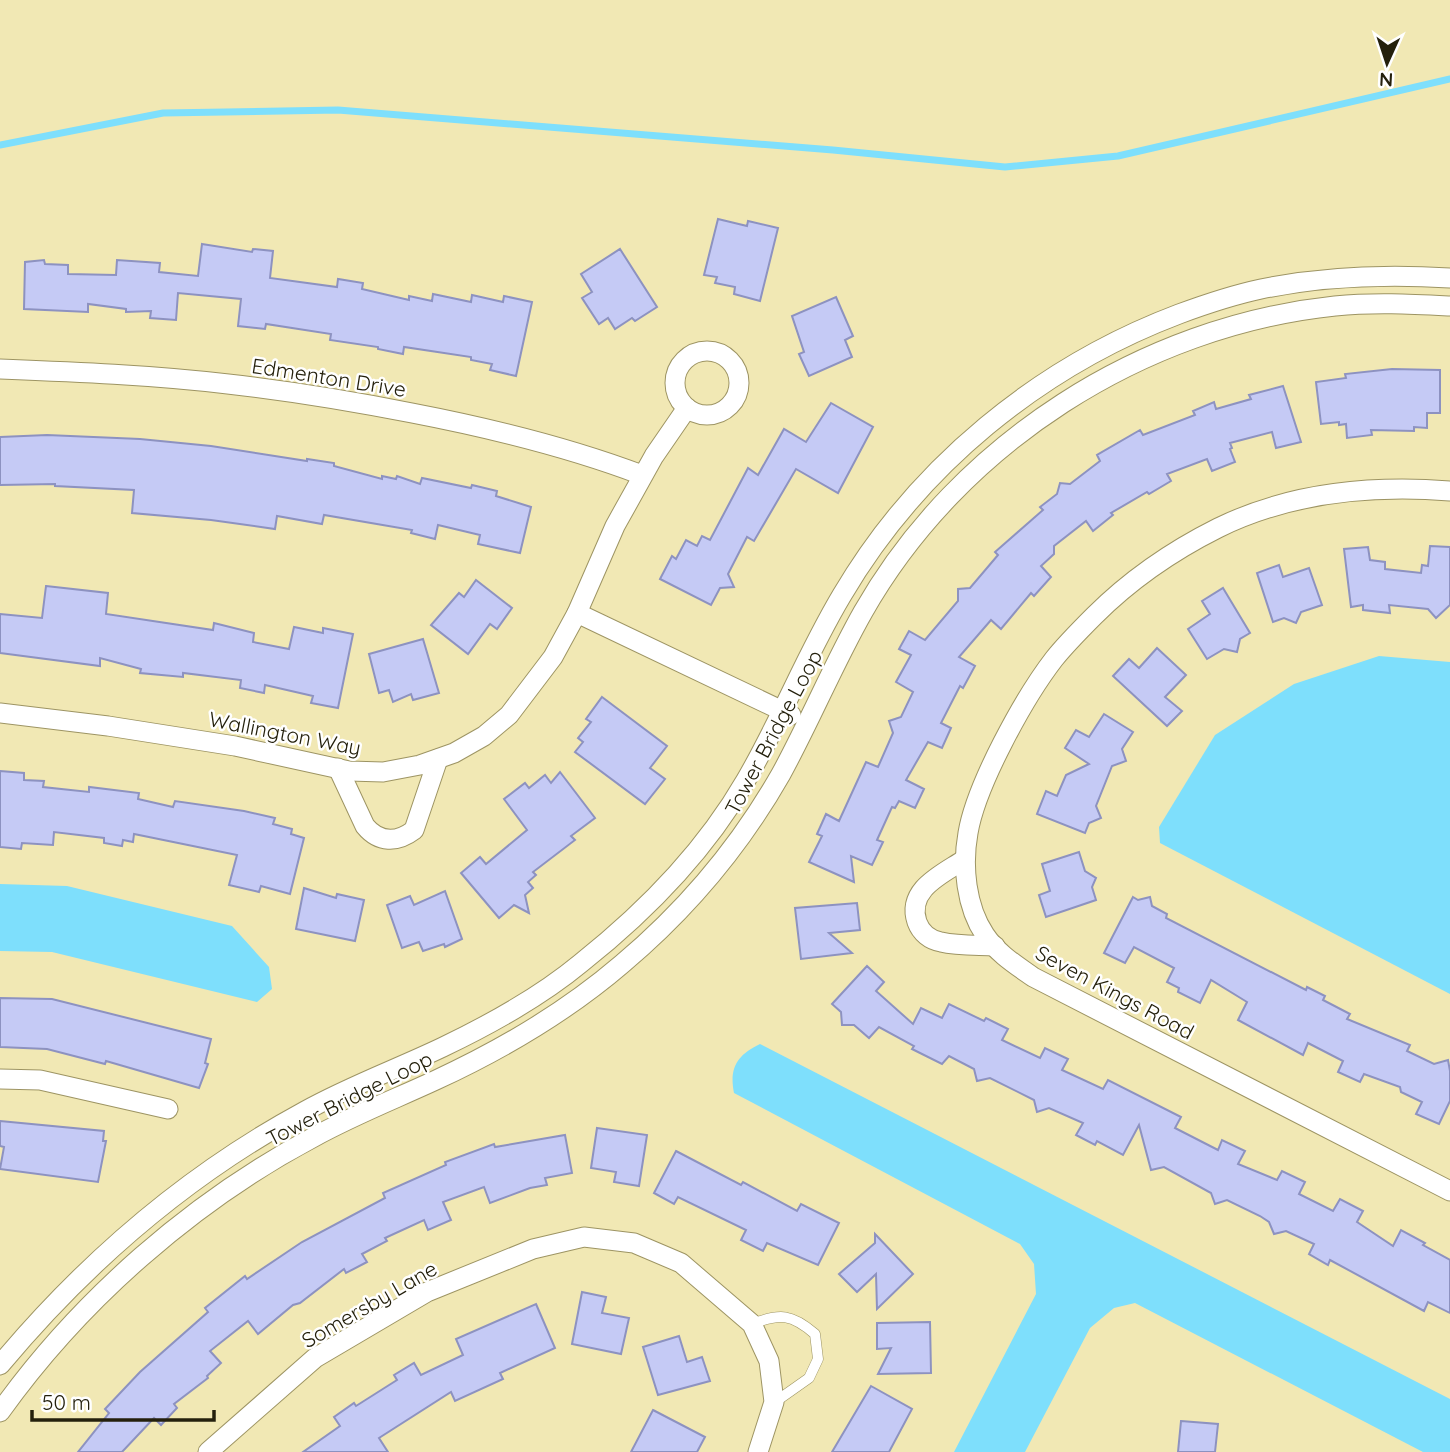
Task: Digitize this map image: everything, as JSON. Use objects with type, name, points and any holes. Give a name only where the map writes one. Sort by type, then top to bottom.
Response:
[{"type":"street","name":"Tower Bridge Loop","points":[[0,1365],[56,1301],[99,1259],[139,1222],[209,1170],[303,1111],[440,1049],[522,1004],[578,966],[626,924],[670,880],[704,840],[746,780],[845,589],[897,517],[937,471],[982,429],[1042,384],[1095,352],[1151,325],[1258,289],[1340,278],[1395,275],[1450,278]]},
{"type":"street","name":"Tower Bridge Loop","points":[[0,1412],[45,1355],[86,1310],[130,1268],[214,1200],[312,1138],[513,1042],[552,1018],[623,964],[661,929],[727,856],[752,821],[776,782],[865,609],[897,560],[934,514],[967,480],[1020,434],[1067,400],[1107,376],[1170,346],[1215,331],[1273,315],[1332,306],[1381,302],[1450,306]]},
{"type":"street","name":"Edmenton Drive","points":[[0,369],[113,373],[227,383],[345,400],[537,441],[642,475]]},
{"type":"street","name":"Wallington Way","points":[[0,713],[209,742],[349,771],[383,772],[420,765],[454,753],[484,736],[509,715],[553,657],[577,613],[615,526],[642,475],[687,408]]},
{"type":"street","name":"Seven Kings Road","points":[[1450,491],[1385,488],[1293,501],[1220,527],[1176,550],[1134,580],[1095,615],[1055,658],[1033,689],[976,803],[965,859],[974,913],[986,936],[1004,956],[1033,977],[1450,1191]]},
{"type":"street","points":[[577,613],[807,723]]},
{"type":"street","points":[[338,768],[365,826],[382,839],[395,839],[414,830],[438,759]]},
{"type":"street","points":[[965,859],[928,884],[921,892],[915,911],[917,922],[922,932],[941,942],[995,946]]},
{"type":"street","points":[[0,1079],[40,1080],[168,1109]]},
{"type":"street","name":"Somersby Lane","points":[[208,1452],[315,1358],[427,1292],[533,1250],[584,1237],[634,1243],[681,1263],[751,1324],[769,1361],[774,1402],[758,1452]]},
{"type":"lane","points":[[751,1324],[773,1316],[800,1321],[815,1334],[818,1359],[809,1378],[774,1402]]},
{"type":"water","points":[[1379,656],[1450,662],[1450,994],[1160,843],[1159,827],[1215,735],[1294,684]]},
{"type":"water","points":[[0,884],[67,886],[232,926],[269,967],[272,989],[257,1002],[52,952],[0,951]]},
{"type":"water","points":[[760,1044],[1450,1399],[1450,1452],[1423,1452],[1135,1303],[1114,1308],[1090,1328],[1025,1452],[954,1452],[1036,1294],[1034,1264],[1020,1244],[734,1093],[733,1076],[736,1063]]},
{"type":"building","points":[[718,219],[747,226],[748,221],[778,228],[760,301],[734,294],[735,287],[715,283],[717,277],[704,275]]},
{"type":"building","points":[[202,244],[252,252],[253,249],[273,251],[270,278],[337,287],[338,279],[363,283],[362,289],[409,300],[409,296],[432,301],[433,294],[471,302],[472,295],[503,302],[504,296],[532,302],[516,376],[490,370],[492,364],[471,360],[471,357],[404,347],[403,354],[378,347],[330,340],[331,334],[266,324],[265,329],[238,326],[241,299],[178,293],[176,320],[150,318],[151,311],[126,312],[126,309],[88,304],[88,312],[24,309],[25,262],[44,260],[45,264],[68,265],[68,274],[116,275],[117,260],[160,263],[159,272],[198,276]]},
{"type":"building","points":[[620,249],[657,307],[635,321],[632,318],[615,329],[608,318],[599,324],[582,298],[592,292],[581,274]]},
{"type":"building","points":[[836,297],[853,336],[845,340],[852,357],[809,376],[799,354],[804,352],[792,316]]},
{"type":"building","points":[[1392,369],[1440,370],[1440,413],[1427,413],[1427,428],[1414,427],[1414,431],[1371,430],[1372,435],[1347,438],[1346,424],[1321,424],[1316,382],[1346,378],[1345,374]]},
{"type":"building","points":[[1283,386],[1301,442],[1276,448],[1272,432],[1230,443],[1235,462],[1212,471],[1207,459],[1167,474],[1171,481],[1111,513],[1113,515],[1093,531],[1086,521],[1054,546],[1054,554],[1041,566],[1051,577],[1034,596],[1031,593],[1001,629],[991,620],[959,657],[975,666],[963,688],[960,686],[941,723],[951,728],[942,748],[928,742],[906,780],[924,789],[915,808],[899,801],[895,808],[892,807],[877,840],[883,842],[872,865],[851,856],[854,882],[809,862],[822,836],[817,834],[826,814],[839,821],[866,762],[878,767],[893,733],[889,721],[901,717],[913,692],[896,682],[911,655],[899,649],[909,631],[925,640],[958,601],[958,589],[970,588],[998,555],[995,552],[1043,510],[1040,507],[1057,494],[1060,483],[1070,484],[1100,461],[1097,455],[1140,430],[1143,435],[1195,415],[1193,411],[1214,402],[1216,409],[1251,399],[1249,395]]},
{"type":"building","points":[[831,403],[873,427],[838,493],[796,469],[754,541],[747,537],[728,574],[734,587],[720,588],[711,605],[660,579],[672,556],[676,559],[686,540],[697,546],[702,536],[710,540],[748,468],[758,475],[784,429],[806,442]]},
{"type":"building","points":[[47,435],[140,439],[334,463],[334,466],[382,479],[382,476],[396,479],[397,476],[420,484],[422,478],[471,488],[472,485],[497,491],[496,496],[531,507],[520,553],[478,544],[480,535],[438,525],[435,539],[411,533],[412,530],[324,515],[322,524],[277,516],[275,529],[132,513],[134,490],[55,484],[0,485],[0,437]]},
{"type":"building","points":[[1430,546],[1450,547],[1450,605],[1436,618],[1428,609],[1389,605],[1390,613],[1363,610],[1363,605],[1351,607],[1344,549],[1368,547],[1370,560],[1385,562],[1385,569],[1421,573],[1422,565],[1428,566]]},
{"type":"building","points":[[1279,565],[1283,577],[1309,568],[1322,605],[1301,612],[1296,623],[1284,618],[1273,622],[1257,573]]},
{"type":"building","points":[[476,580],[512,608],[497,629],[490,624],[468,654],[431,625],[459,593],[464,597]]},
{"type":"building","points":[[46,586],[108,593],[106,614],[213,630],[214,623],[254,633],[253,642],[289,649],[294,627],[323,633],[323,628],[353,634],[338,708],[311,703],[313,696],[265,685],[264,693],[240,688],[241,680],[183,673],[183,677],[140,673],[141,669],[100,658],[100,666],[0,653],[0,614],[42,618]]},
{"type":"building","points":[[1223,588],[1250,633],[1240,639],[1237,652],[1224,649],[1207,659],[1188,629],[1210,614],[1202,601]]},
{"type":"building","points":[[423,639],[439,693],[413,700],[411,694],[393,702],[389,690],[379,693],[369,654]]},
{"type":"building","points":[[1157,648],[1186,675],[1165,697],[1182,711],[1167,726],[1113,676],[1129,659],[1139,668]]},
{"type":"building","points":[[602,697],[667,746],[650,768],[665,779],[645,804],[575,752],[583,742],[578,738],[591,722],[586,719]]},
{"type":"building","points":[[1104,714],[1133,732],[1122,749],[1126,761],[1112,766],[1096,806],[1101,818],[1089,823],[1085,833],[1037,814],[1046,791],[1057,796],[1066,775],[1089,764],[1065,748],[1076,730],[1089,737]]},
{"type":"building","points":[[0,771],[24,773],[24,780],[44,781],[43,787],[89,792],[89,787],[139,793],[138,799],[173,807],[175,801],[275,818],[273,824],[292,829],[291,834],[304,838],[290,894],[261,886],[259,892],[229,885],[237,855],[134,834],[133,842],[123,840],[122,846],[104,843],[104,838],[54,832],[53,845],[22,843],[21,849],[0,847]]},
{"type":"building","points":[[560,772],[595,818],[571,836],[575,840],[533,872],[536,875],[528,882],[533,888],[525,895],[529,913],[514,905],[499,918],[461,873],[480,857],[486,864],[527,830],[504,799],[525,783],[529,788],[545,775],[551,783]]},
{"type":"building","points":[[1079,852],[1085,871],[1096,878],[1092,887],[1096,900],[1046,917],[1039,895],[1050,891],[1042,864]]},
{"type":"building","points":[[304,888],[336,898],[337,894],[364,900],[355,941],[296,929]]},
{"type":"building","points":[[445,891],[462,939],[445,947],[444,944],[423,951],[419,942],[402,948],[387,905],[410,896],[414,905]]},
{"type":"building","points":[[1133,897],[1138,900],[1150,897],[1152,906],[1167,914],[1166,918],[1306,990],[1307,987],[1325,996],[1323,1000],[1350,1014],[1347,1019],[1410,1045],[1407,1051],[1434,1064],[1448,1060],[1450,1101],[1439,1124],[1416,1114],[1422,1102],[1401,1092],[1400,1087],[1364,1074],[1360,1082],[1338,1072],[1343,1061],[1308,1043],[1303,1055],[1238,1020],[1247,1002],[1211,980],[1200,1003],[1178,992],[1179,988],[1167,982],[1174,968],[1134,947],[1125,963],[1104,953]]},
{"type":"building","points":[[857,903],[860,930],[829,933],[852,953],[801,959],[795,908]]},
{"type":"building","points":[[867,966],[884,982],[876,991],[913,1024],[921,1008],[942,1018],[949,1004],[984,1021],[986,1018],[1008,1029],[1002,1040],[1040,1058],[1045,1048],[1068,1059],[1062,1070],[1103,1089],[1108,1080],[1181,1117],[1175,1128],[1218,1150],[1222,1140],[1245,1151],[1238,1164],[1277,1180],[1282,1171],[1305,1182],[1299,1194],[1333,1211],[1340,1199],[1363,1211],[1357,1222],[1393,1246],[1401,1230],[1425,1243],[1423,1245],[1450,1260],[1450,1313],[1428,1302],[1424,1311],[1330,1260],[1328,1265],[1309,1254],[1314,1244],[1286,1231],[1274,1234],[1269,1222],[1260,1216],[1227,1200],[1215,1204],[1211,1193],[1164,1167],[1151,1170],[1139,1125],[1123,1155],[1097,1141],[1095,1145],[1076,1135],[1083,1123],[1049,1108],[1037,1112],[1034,1100],[990,1078],[977,1081],[974,1069],[949,1056],[942,1064],[912,1049],[914,1046],[879,1027],[869,1038],[854,1025],[842,1025],[841,1012],[832,1004]]},
{"type":"building","points":[[0,998],[52,999],[211,1039],[205,1063],[208,1064],[199,1088],[106,1061],[105,1064],[47,1049],[0,1047]]},
{"type":"building","points":[[0,1121],[104,1131],[103,1141],[106,1141],[98,1182],[0,1169],[4,1147],[0,1146]]},
{"type":"building","points":[[597,1128],[647,1135],[639,1186],[614,1182],[616,1172],[591,1168]]},
{"type":"building","points":[[565,1135],[572,1173],[545,1178],[547,1185],[530,1188],[490,1203],[484,1187],[443,1202],[451,1220],[428,1230],[424,1220],[385,1238],[387,1241],[362,1254],[367,1262],[346,1273],[344,1269],[258,1334],[248,1321],[210,1351],[221,1363],[208,1378],[174,1404],[177,1408],[161,1425],[154,1418],[122,1452],[78,1452],[109,1413],[105,1409],[140,1372],[208,1312],[205,1308],[245,1276],[247,1279],[302,1242],[385,1198],[383,1193],[446,1165],[445,1162],[494,1144],[495,1147]]},
{"type":"building","points":[[676,1151],[797,1211],[801,1204],[839,1223],[818,1265],[767,1243],[763,1251],[741,1240],[746,1230],[678,1197],[674,1204],[654,1193]]},
{"type":"building","points":[[875,1234],[913,1274],[877,1309],[876,1274],[857,1292],[839,1274],[875,1243]]},
{"type":"building","points":[[582,1292],[606,1297],[602,1313],[629,1318],[621,1354],[572,1344]]},
{"type":"building","points":[[536,1304],[555,1348],[500,1373],[503,1379],[455,1401],[451,1392],[379,1438],[388,1452],[303,1452],[340,1426],[334,1417],[397,1380],[394,1375],[414,1363],[421,1375],[463,1355],[456,1339]]},
{"type":"building","points":[[930,1322],[931,1373],[878,1374],[891,1348],[877,1349],[877,1323]]},
{"type":"building","points":[[679,1336],[687,1362],[702,1357],[710,1381],[658,1395],[643,1347]]},
{"type":"building","points":[[871,1386],[912,1409],[889,1452],[832,1452]]},
{"type":"building","points":[[653,1410],[705,1437],[697,1452],[631,1452]]},
{"type":"building","points":[[1181,1421],[1218,1424],[1215,1452],[1178,1452]]},
{"type":"waterway","points":[[0,145],[163,113],[338,110],[833,150],[1005,167],[1118,156],[1450,79]]}]
